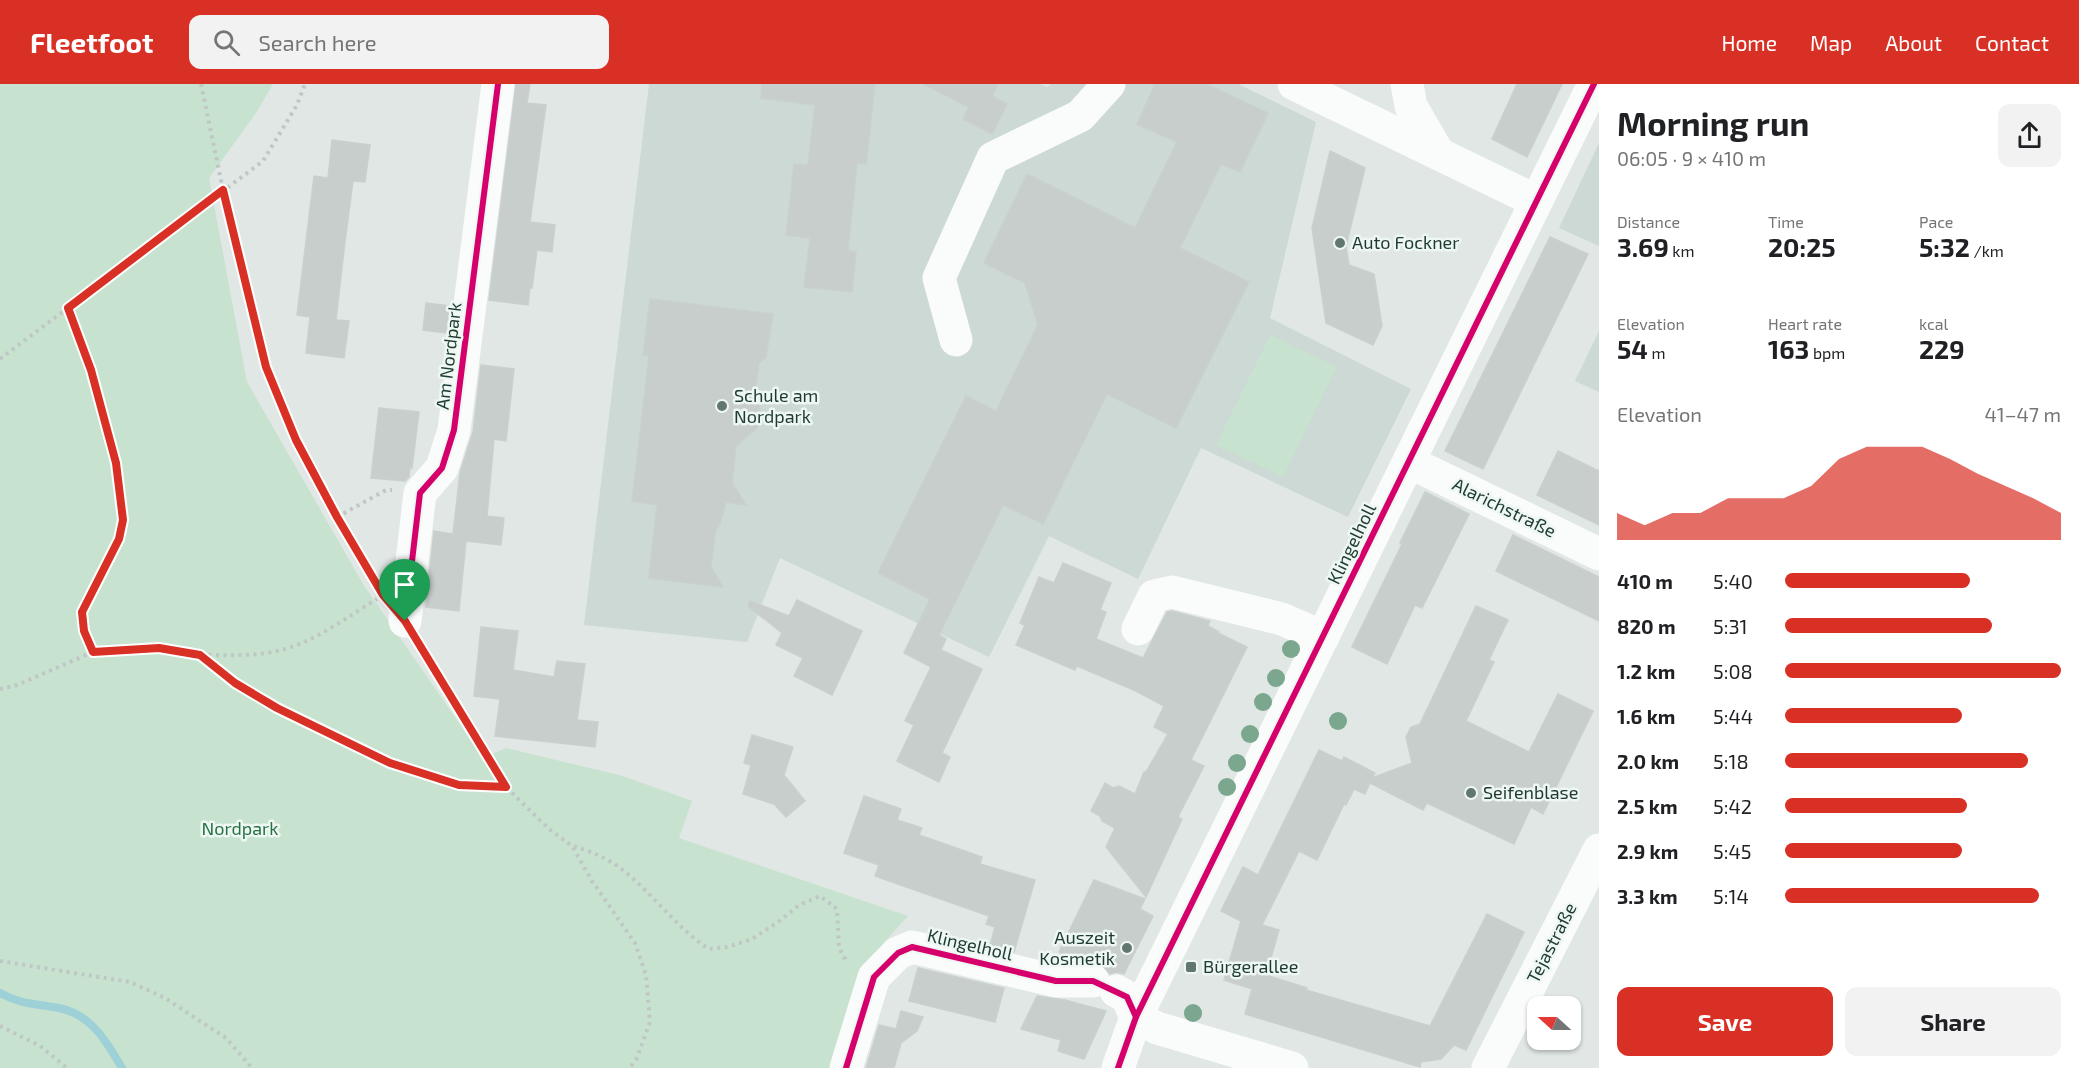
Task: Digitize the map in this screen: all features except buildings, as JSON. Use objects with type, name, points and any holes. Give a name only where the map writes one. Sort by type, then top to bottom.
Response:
[{"type":"street","name":"Am Nordpark","points":[[405,621],[420,493],[442,468],[454,430],[498,84]]},
{"type":"street","points":[[956,340],[939,278],[993,158],[1080,116],[1109,84]]},
{"type":"street","points":[[1294,84],[1536,201]]},
{"type":"street","points":[[1407,84],[1411,106],[1438,153]]},
{"type":"street","name":"Klingelholl","points":[[1118,1068],[1136,1017],[1594,84]]},
{"type":"street","name":"Alarichstraße","points":[[1408,462],[1599,554]]},
{"type":"street","points":[[1138,629],[1154,596],[1172,591],[1282,619],[1323,637]]},
{"type":"street","name":"Tejastraße","points":[[1488,1068],[1599,850]]},
{"type":"street","name":"Klingelholl","points":[[846,1068],[874,977],[897,953],[912,947],[1056,981],[1104,986],[1127,997],[1136,1017]]},
{"type":"street","points":[[1136,1017],[1157,1028],[1292,1068]]},
{"type":"path","points":[[0,689],[17,685],[93,652],[159,648],[200,655],[256,655],[289,648],[327,630],[383,595],[337,517],[296,440],[266,367],[223,190],[201,84]]},
{"type":"path","points":[[0,359],[263,161],[297,105],[305,84]]},
{"type":"path","points":[[68,308],[91,370],[113,453],[123,520],[119,539],[82,612],[84,631],[93,652]]},
{"type":"path","points":[[337,517],[386,490],[395,490]]},
{"type":"path","points":[[405,621],[506,787],[549,828],[572,846],[605,858],[632,878],[692,938],[709,949],[728,947],[752,939],[799,905],[820,896],[837,909],[838,948],[846,962],[855,955]]},
{"type":"path","points":[[200,655],[235,683],[277,708],[390,763],[459,785],[506,787]]},
{"type":"path","points":[[572,846],[592,881],[635,942],[646,975],[650,1022],[637,1058],[630,1068]]},
{"type":"path","points":[[0,961],[130,982],[165,998],[226,1038],[252,1068]]},
{"type":"path","points":[[0,1026],[40,1046],[67,1068]]},
{"type":"shaded area","points":[[649,84],[1040,84],[1047,87],[1051,84],[1238,84],[1316,122],[1270,318],[1411,389],[1348,517],[1201,448],[1138,579],[1049,536],[989,657],[780,558],[747,642],[584,625]]},
{"type":"shaded area","points":[[1599,143],[1599,246],[1559,228]]},
{"type":"shaded area","points":[[1599,331],[1599,392],[1575,381]]},
{"type":"green space","name":"Nordpark","points":[[0,84],[273,84],[256,113],[209,178],[247,382],[363,584],[483,758],[506,748],[623,776],[692,801],[679,838],[908,916],[868,960],[838,1068],[0,1068]]},
{"type":"green space","points":[[1270,335],[1337,367],[1283,477],[1216,445]]},
{"type":"waterway","points":[[0,993],[21,1002],[59,1008],[80,1016],[97,1030],[122,1068]]},
{"type":"cycle path","points":[[405,621],[420,493],[442,468],[454,430],[498,84]]},
{"type":"cycle path","points":[[1118,1068],[1136,1017],[1594,84]]},
{"type":"cycle path","points":[[846,1068],[874,977],[898,953],[912,947],[1056,981],[1093,981],[1127,997],[1136,1017]]},
{"type":"place","name":"Auto Fockner","points":[[1340,243]]},
{"type":"place","name":"Schule am Nordpark","points":[[722,406]]},
{"type":"place","name":"Seifenblase","points":[[1471,793]]},
{"type":"place","name":"Auszeit Kosmetik","points":[[1127,948]]},
{"type":"place","name":"Bürgerallee","points":[[1191,967]]},
{"type":"route","points":[[223,190],[266,367],[296,440],[337,517],[383,595],[405,621],[506,787],[459,785],[390,763],[277,708],[235,683],[200,655],[159,648],[93,652],[84,631],[82,612],[119,539],[123,520],[116,463],[91,370],[68,308],[223,190]]}]
